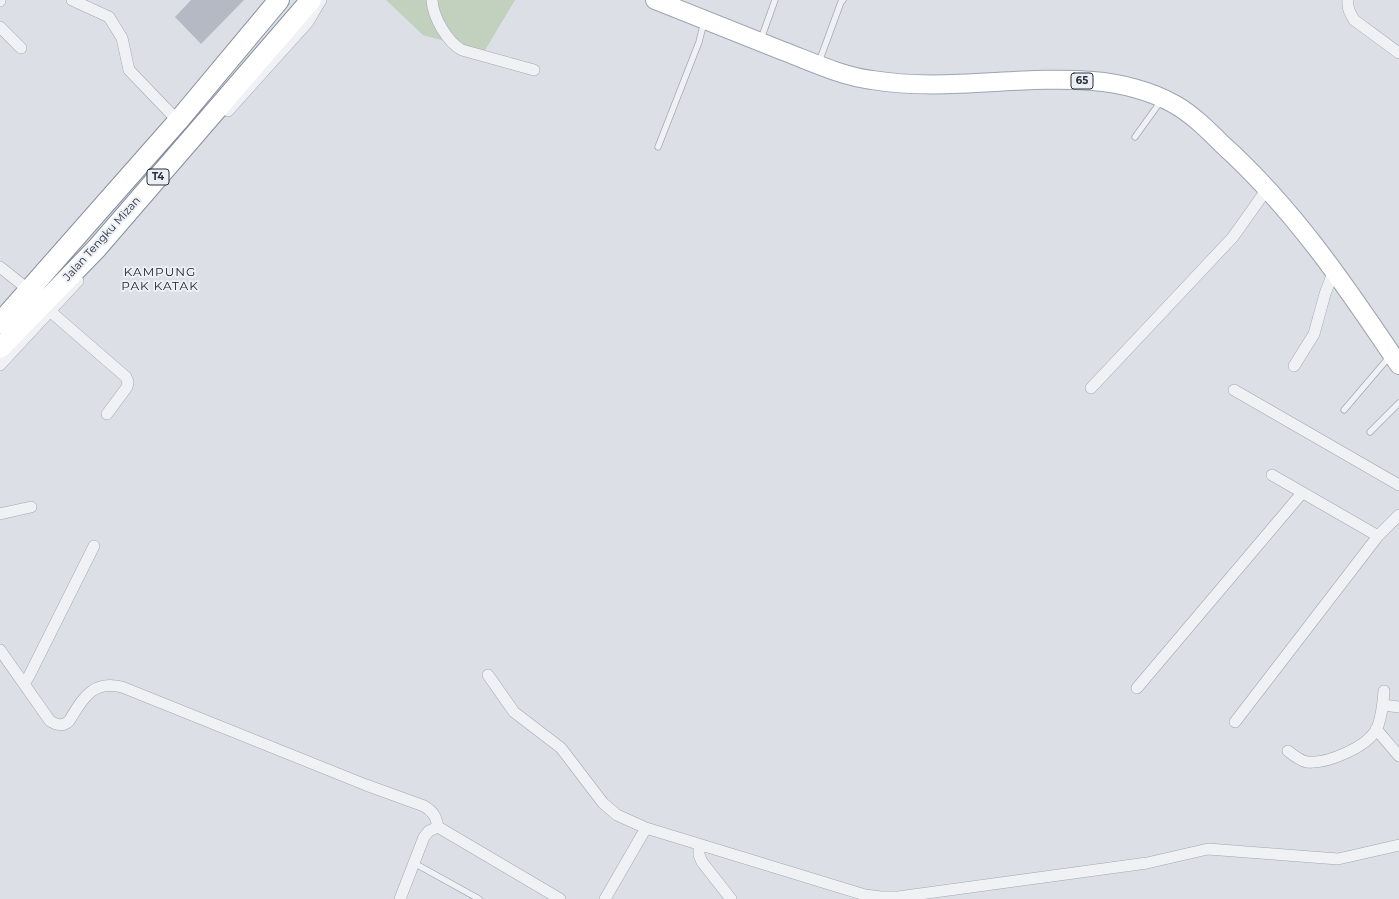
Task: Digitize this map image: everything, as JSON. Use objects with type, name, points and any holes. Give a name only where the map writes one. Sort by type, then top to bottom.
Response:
[{"type":"highway","name":"Jalan Tengku Mizan","points":[[0,323],[30,291],[178,121],[279,0]]},
{"type":"highway","name":"Jalan Tengku Mizan","points":[[0,348],[98,248],[311,0]]},
{"type":"main road","name":"65","points":[[655,0],[819,64],[871,80],[932,86],[1052,80],[1094,81],[1136,90],[1175,104],[1202,125],[1293,216],[1334,270],[1395,360]]},
{"type":"street","points":[[72,0],[108,16],[122,38],[129,70],[178,121]]},
{"type":"street","points":[[0,365],[51,312],[308,22],[321,0]]},
{"type":"street","points":[[432,0],[436,16],[455,46],[462,50],[534,70]]},
{"type":"street","points":[[1348,0],[1347,6],[1354,20],[1399,54]]},
{"type":"street","points":[[0,27],[21,48]]},
{"type":"street","points":[[1091,388],[1233,237],[1267,189]]},
{"type":"street","points":[[0,267],[30,291]]},
{"type":"street","points":[[1294,366],[1314,334],[1325,294],[1334,270]]},
{"type":"street","points":[[51,312],[126,377],[128,382],[127,387],[107,414]]},
{"type":"street","points":[[1234,390],[1399,485]]},
{"type":"street","points":[[1272,475],[1378,536]]},
{"type":"street","points":[[1137,688],[1302,493]]},
{"type":"street","points":[[0,514],[31,507]]},
{"type":"street","points":[[1235,722],[1378,536],[1399,515]]},
{"type":"street","points":[[24,684],[30,676],[94,546]]},
{"type":"street","points":[[0,650],[50,721],[60,725],[66,724],[86,694],[108,685],[122,687],[366,785],[424,806],[432,810],[436,816],[438,827],[560,899]]},
{"type":"street","points":[[488,675],[514,712],[561,748],[603,803],[617,815],[646,828],[865,895],[898,897],[1147,863],[1208,849],[1338,858],[1399,845]]},
{"type":"street","points":[[1288,752],[1306,762],[1322,761],[1336,757],[1367,739],[1376,729],[1383,705],[1384,691]]},
{"type":"street","points":[[1383,705],[1399,707]]},
{"type":"street","points":[[1376,729],[1399,756]]},
{"type":"street","points":[[400,899],[424,837],[429,831],[438,827]]},
{"type":"street","points":[[605,899],[646,828]]},
{"type":"street","points":[[699,844],[699,855],[702,862],[731,899]]},
{"type":"lane","points":[[760,41],[775,0]]},
{"type":"lane","points":[[819,64],[843,0]]},
{"type":"lane","points":[[658,147],[699,42],[704,19]]},
{"type":"lane","points":[[1135,138],[1162,99]]},
{"type":"lane","points":[[1344,410],[1395,360]]},
{"type":"lane","points":[[1370,432],[1399,403]]},
{"type":"lane","points":[[414,863],[479,899]]},
{"type":"green space","points":[[386,0],[515,0],[484,52],[423,35]]},
{"type":"building","points":[[191,0],[244,0],[201,44],[175,17]]},
{"type":"district","name":"KAMPUNG PAK KATAK","points":[[160,279]]}]
